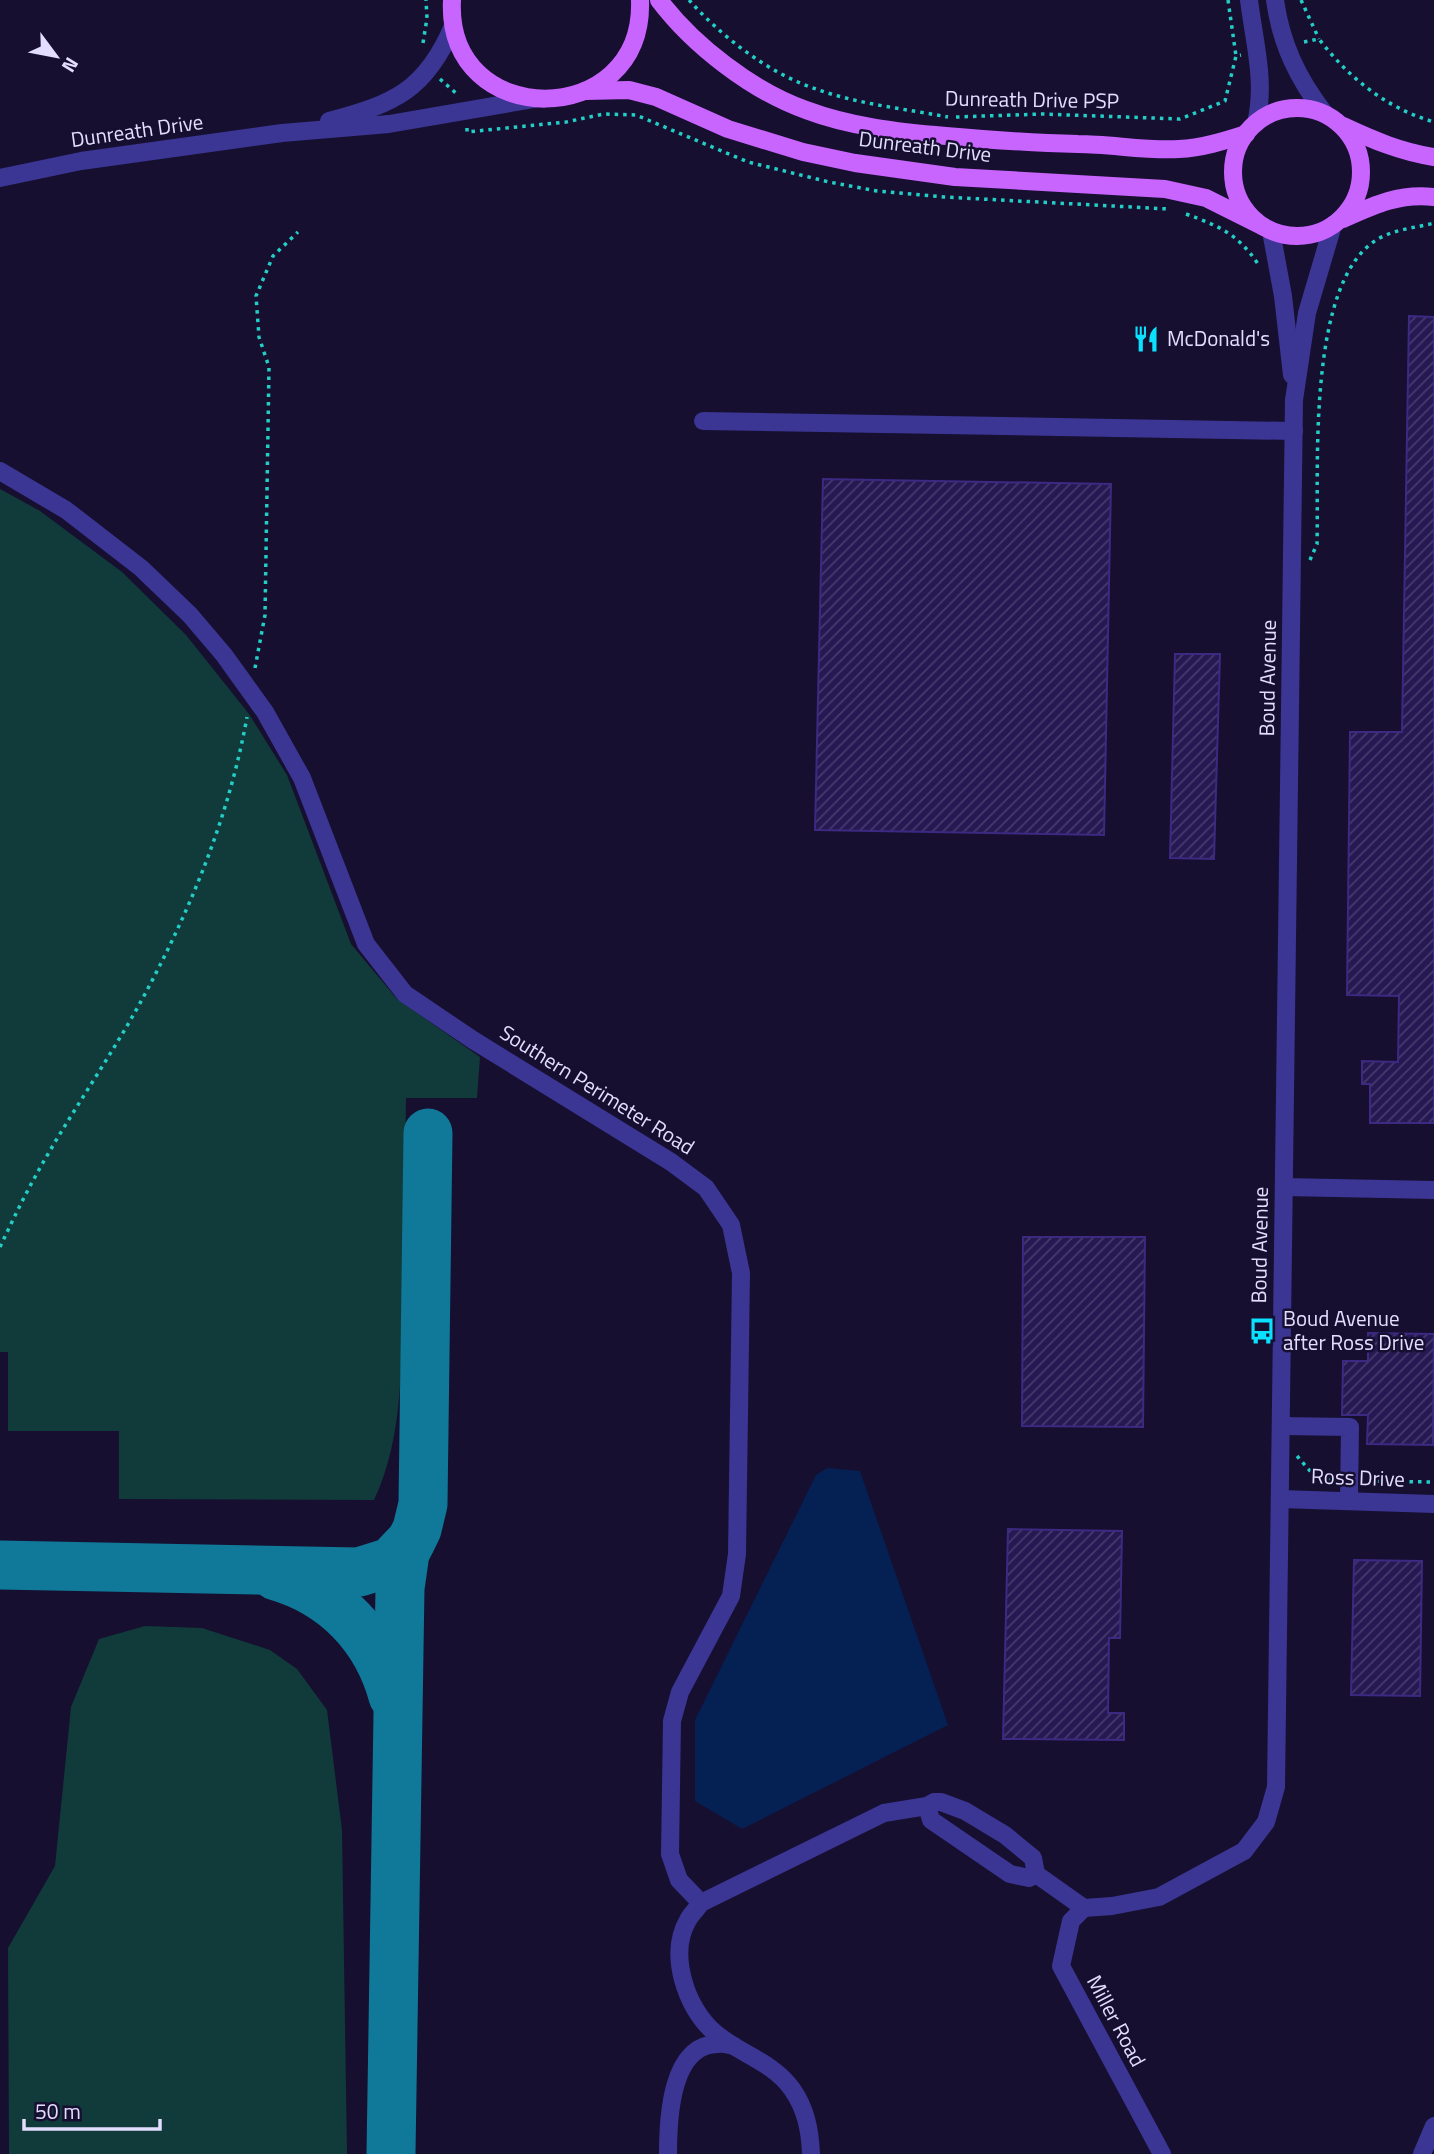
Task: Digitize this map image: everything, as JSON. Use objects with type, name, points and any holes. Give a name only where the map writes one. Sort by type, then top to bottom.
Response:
[{"type":"main road","points":[[451,9],[466,57],[488,81],[518,96],[551,100],[585,91],[614,70],[626,55],[639,22],[640,0]]},
{"type":"main road","name":"Dunreath Drive","points":[[659,0],[688,34],[724,65],[804,110],[848,123],[899,132],[1032,144],[1178,149],[1218,143],[1251,128]]},
{"type":"main road","name":"Dunreath Drive","points":[[585,91],[629,90],[656,97],[728,129],[803,152],[855,163],[955,177],[1165,189],[1206,198],[1268,229]]},
{"type":"main road","points":[[1434,157],[1410,154],[1387,146],[1343,126],[1325,114],[1304,108],[1282,109],[1251,128],[1236,152],[1233,173],[1237,195],[1248,213],[1268,229],[1286,235],[1318,233],[1383,200],[1420,195],[1434,197]]},
{"type":"main road","points":[[1336,223],[1353,204],[1360,184],[1361,163],[1355,143],[1343,126]]},
{"type":"street","points":[[1249,0],[1261,82],[1260,106],[1251,128]]},
{"type":"street","points":[[1275,0],[1283,39],[1292,64],[1325,114]]},
{"type":"street","name":"Dunreath Drive","points":[[282,133],[388,103],[411,88],[435,61],[451,9]]},
{"type":"street","name":"Dunreath Drive","points":[[0,178],[81,161],[282,133],[389,124],[534,99]]},
{"type":"street","name":"Boud Avenue","points":[[1294,400],[1307,313],[1336,223]]},
{"type":"street","name":"Boud Avenue","points":[[1084,1908],[1159,1897],[1244,1851],[1266,1822],[1276,1787],[1280,1499],[1289,1426],[1284,1187],[1294,400],[1283,296],[1268,229]]},
{"type":"street","points":[[702,421],[1294,431]]},
{"type":"street","name":"Southern Perimeter Road","points":[[0,471],[66,510],[141,568],[190,615],[251,693],[265,712],[302,778],[366,944],[405,994],[671,1162],[706,1188],[731,1225],[741,1273],[737,1554],[731,1596],[680,1692],[672,1721],[670,1854],[679,1880],[701,1903]]},
{"type":"street","points":[[1284,1187],[1434,1190]]},
{"type":"street","points":[[1289,1426],[1350,1427],[1349,1501]]},
{"type":"street","name":"Ross Drive","points":[[1280,1499],[1434,1503]]},
{"type":"street","points":[[811,2154],[811,2135],[804,2109],[791,2087],[774,2070],[713,2032],[698,2012],[686,1988],[680,1966],[681,1938],[687,1920],[701,1903],[884,1813],[927,1806],[934,1802],[965,1811],[1005,1835],[1033,1858],[1036,1874],[1084,1908]]},
{"type":"street","points":[[927,1806],[931,1820],[1010,1874],[1029,1878],[1036,1874]]},
{"type":"street","name":"Miller Road","points":[[1084,1908],[1071,1922],[1061,1966],[1162,2154]]},
{"type":"street","points":[[668,2154],[670,2099],[687,2062],[699,2048],[716,2043],[734,2046]]},
{"type":"street","points":[[1422,2154],[1434,2126]]},
{"type":"path","name":"Dunreath Drive PSP","points":[[689,0],[750,54],[816,89],[890,107],[953,117],[1042,114],[1180,119],[1225,101],[1238,56],[1228,0]]},
{"type":"path","points":[[1301,0],[1319,38],[1353,78],[1401,111],[1434,122]]},
{"type":"path","points":[[1298,43],[1319,38]]},
{"type":"path","points":[[1310,573],[1310,559],[1317,544],[1321,369],[1328,326],[1337,295],[1360,255],[1376,240],[1398,231],[1434,223]]},
{"type":"path","points":[[0,1247],[28,1189],[125,1029],[178,929],[214,845],[240,752],[265,615],[269,367],[260,337],[256,296],[273,256],[298,232]]},
{"type":"path","points":[[1289,1426],[1296,1456],[1318,1480],[1434,1482]]},
{"type":"green space","points":[[0,489],[40,511],[122,572],[186,635],[249,714],[287,775],[351,944],[397,999],[480,1057],[477,1098],[406,1098],[399,1395],[391,1449],[374,1500],[119,1499],[119,1431],[8,1431],[8,1352],[0,1352]]},
{"type":"green space","points":[[145,1626],[202,1628],[270,1650],[297,1669],[327,1710],[342,1830],[347,2154],[9,2154],[8,1948],[55,1866],[71,1707],[99,1639]]},
{"type":"water","points":[[827,1468],[860,1471],[948,1725],[742,1829],[695,1801],[695,1720],[816,1475]]},
{"type":"building","points":[[1409,316],[1434,317],[1434,1123],[1370,1123],[1370,1084],[1362,1084],[1362,1061],[1398,1062],[1399,996],[1347,995],[1350,732],[1402,732]]},
{"type":"building","points":[[823,479],[1111,484],[1104,835],[815,830]]},
{"type":"building","points":[[1175,654],[1220,654],[1214,859],[1170,858]]},
{"type":"building","points":[[1023,1237],[1145,1237],[1143,1427],[1022,1426]]},
{"type":"building","points":[[1368,1333],[1434,1334],[1433,1445],[1367,1444],[1368,1415],[1342,1415],[1343,1361],[1368,1361]]},
{"type":"building","points":[[1008,1529],[1122,1531],[1120,1638],[1109,1638],[1108,1713],[1124,1713],[1124,1740],[1003,1739]]},
{"type":"building","points":[[1354,1560],[1422,1561],[1420,1696],[1351,1695]]},
{"type":"taxiway","points":[[391,2154],[400,1588],[405,1553],[417,1529],[423,1504],[428,1133]]},
{"type":"taxiway","points":[[0,1565],[359,1572],[391,1562],[411,1541]]},
{"type":"taxiway","points":[[276,1576],[317,1594],[351,1620],[376,1655],[393,1696]]},
{"type":"place","name":"McDonald's","points":[[1146,339]]},
{"type":"place","name":"Boud Avenue after Ross Drive","points":[[1262,1331]]}]
